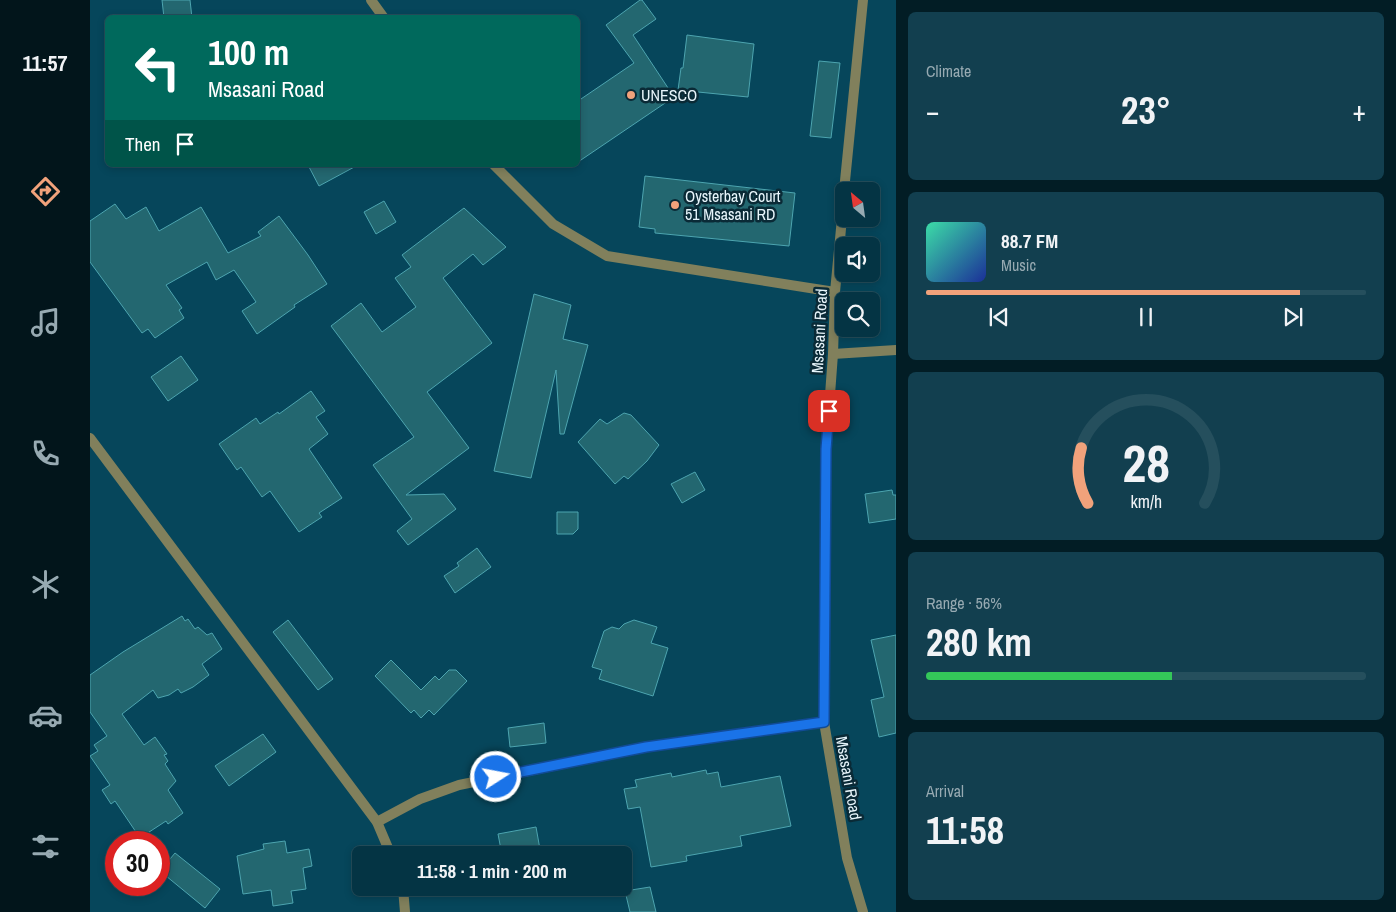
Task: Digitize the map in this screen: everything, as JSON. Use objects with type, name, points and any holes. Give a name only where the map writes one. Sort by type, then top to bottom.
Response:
[{"type":"street","points":[[371,0],[382,15]]},
{"type":"street","points":[[845,182],[863,0]]},
{"type":"street","points":[[496,167],[553,224],[607,256],[835,292]]},
{"type":"street","name":"Msasani Road","points":[[841,228],[835,292],[833,354],[826,449],[824,722],[847,858],[863,912]]},
{"type":"street","points":[[833,354],[896,350]]},
{"type":"street","points":[[90,438],[377,822],[387,846]]},
{"type":"street","points":[[377,822],[420,798],[459,785],[646,747],[824,722]]},
{"type":"street","points":[[404,896],[405,912]]},
{"type":"building","points":[[162,0],[190,0],[192,15],[164,15]]},
{"type":"building","points":[[642,0],[656,19],[633,35],[674,97],[580,161],[580,100],[634,63],[606,25]]},
{"type":"building","points":[[687,35],[754,44],[748,97],[678,90]]},
{"type":"building","points":[[819,61],[840,63],[831,138],[810,136]]},
{"type":"building","points":[[309,167],[354,167],[319,186]]},
{"type":"building","points":[[645,176],[795,193],[789,246],[655,233],[655,229],[639,227]]},
{"type":"building","points":[[384,201],[396,222],[376,234],[364,212]]},
{"type":"building","points":[[115,204],[126,219],[146,207],[159,231],[201,207],[228,253],[261,236],[258,232],[279,216],[327,284],[294,305],[295,307],[257,334],[242,311],[256,302],[234,270],[216,280],[207,262],[166,285],[182,308],[179,310],[184,318],[155,338],[148,329],[142,333],[90,262],[90,221]]},
{"type":"building","points":[[464,208],[506,247],[483,265],[473,254],[443,278],[492,343],[427,392],[469,448],[406,495],[444,494],[456,509],[408,545],[397,531],[412,519],[373,465],[414,437],[331,326],[361,303],[382,332],[416,307],[395,278],[411,267],[402,255]]},
{"type":"building","points":[[534,294],[571,305],[563,339],[588,345],[564,434],[560,434],[556,370],[531,478],[494,471]]},
{"type":"building","points":[[181,356],[198,380],[168,401],[151,377]]},
{"type":"building","points":[[311,391],[325,411],[316,417],[328,434],[309,449],[342,498],[319,513],[322,517],[299,532],[270,491],[262,497],[241,467],[237,470],[219,444],[256,418],[260,424],[278,412],[279,414]]},
{"type":"building","points":[[624,413],[631,415],[659,445],[647,461],[628,479],[624,476],[615,484],[578,442],[600,419],[607,424]]},
{"type":"building","points":[[695,472],[705,490],[682,503],[671,484]]},
{"type":"building","points":[[892,490],[893,495],[896,495],[896,519],[869,523],[865,494]]},
{"type":"building","points":[[557,512],[578,512],[578,529],[573,534],[557,534]]},
{"type":"building","points":[[477,548],[491,567],[455,593],[444,576],[459,566],[457,563]]},
{"type":"building","points":[[182,616],[185,621],[188,619],[195,629],[198,627],[207,635],[212,633],[222,649],[202,664],[209,675],[193,687],[181,693],[178,689],[169,695],[158,698],[153,690],[122,714],[144,745],[155,737],[167,754],[164,755],[168,761],[165,764],[176,781],[168,790],[183,813],[168,824],[166,821],[151,831],[135,831],[115,801],[111,804],[102,790],[110,785],[90,756],[98,751],[94,745],[107,736],[90,712],[90,675],[123,652]]},
{"type":"building","points":[[288,620],[333,679],[318,690],[273,632]]},
{"type":"building","points":[[634,620],[657,627],[651,643],[668,648],[653,696],[599,679],[602,670],[592,667],[604,631],[612,627],[619,629],[624,624]]},
{"type":"building","points":[[896,635],[896,733],[879,737],[871,700],[884,697],[871,640]]},
{"type":"building","points":[[391,660],[421,690],[435,676],[439,680],[449,670],[456,670],[467,681],[434,715],[429,710],[421,718],[414,710],[411,713],[375,676]]},
{"type":"building","points":[[544,723],[546,743],[510,747],[508,728]]},
{"type":"building","points":[[263,734],[276,752],[229,786],[215,766]]},
{"type":"building","points":[[706,770],[707,774],[718,772],[721,787],[780,776],[791,826],[740,836],[742,846],[686,856],[687,861],[651,867],[640,807],[628,809],[624,789],[637,787],[635,780],[671,773],[672,777]]},
{"type":"building","points":[[536,827],[539,846],[500,846],[498,834]]},
{"type":"building","points":[[285,841],[287,853],[309,849],[312,866],[303,868],[306,889],[291,891],[293,903],[273,906],[271,890],[243,894],[237,856],[264,849],[263,844]]},
{"type":"building","points":[[175,853],[220,889],[205,908],[170,879],[170,859]]},
{"type":"building","points":[[650,887],[656,912],[630,912],[626,896],[632,896],[632,890]]},
{"type":"place","name":"UNESCO","points":[[631,95]]},
{"type":"place","name":"Oysterbay Court 51 Msasani RD","points":[[675,205]]},
{"type":"route","points":[[496,777],[646,747],[824,722],[826,656],[826,449],[829,411]]}]
